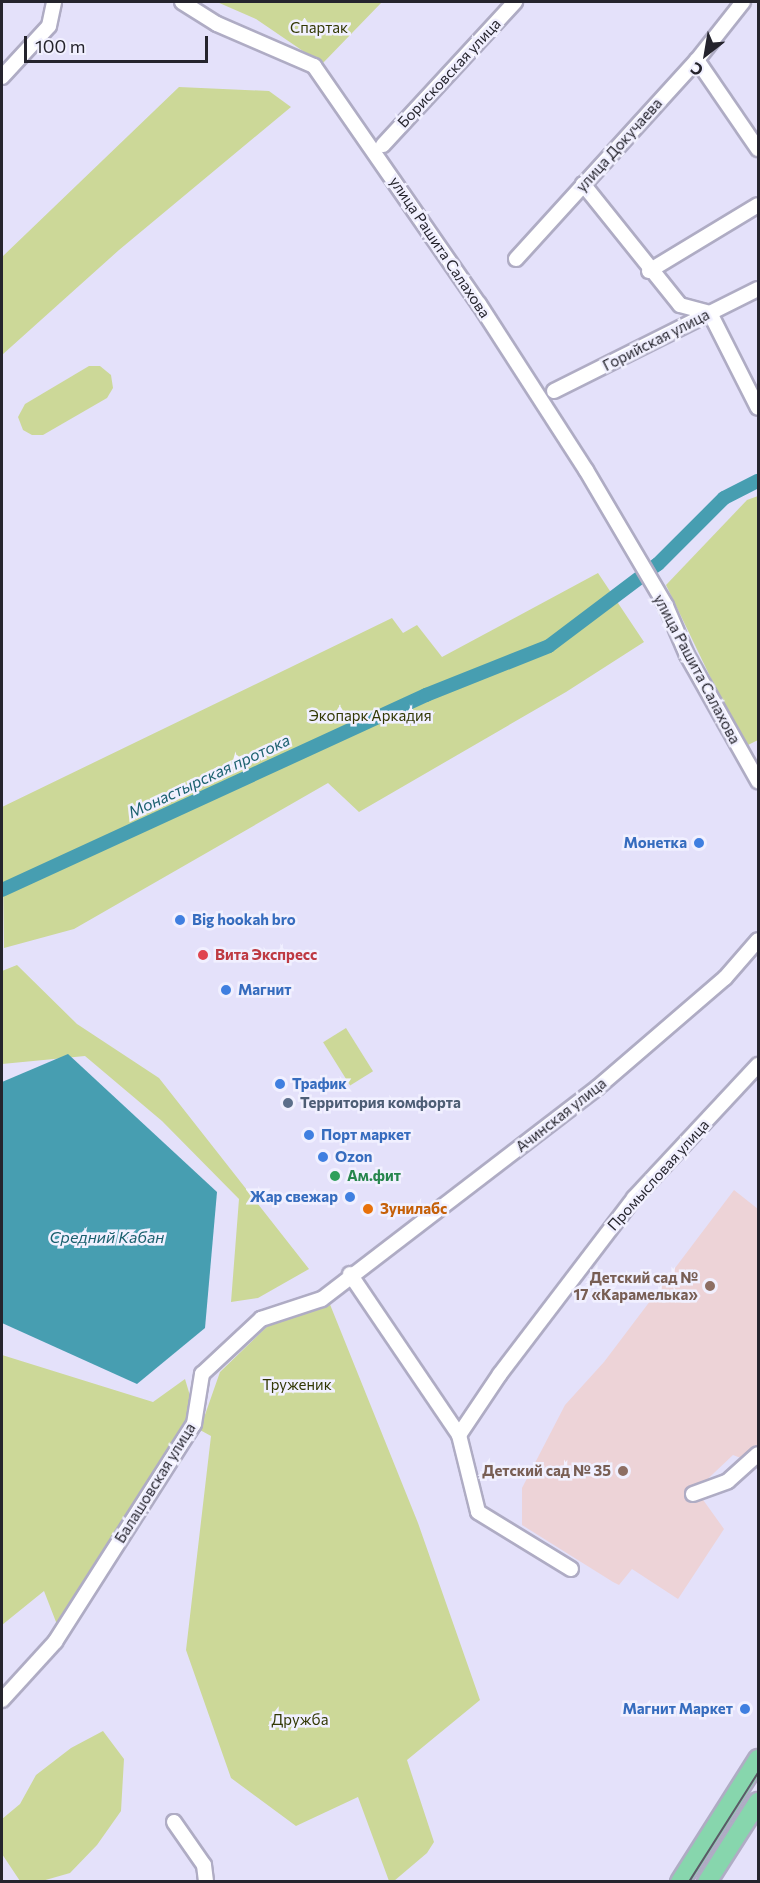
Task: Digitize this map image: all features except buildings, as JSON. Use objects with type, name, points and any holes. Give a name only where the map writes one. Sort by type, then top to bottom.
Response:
[{"type":"main road","points":[[680,1881],[759,1759]]},
{"type":"main road","points":[[708,1881],[759,1802]]},
{"type":"street","points":[[2,77],[49,26],[54,2]]},
{"type":"street","name":"улица Рашита Салахова","points":[[182,2],[218,24],[314,66],[479,304],[586,470],[635,559],[753,761],[759,781]]},
{"type":"street","name":"Борисковская улица","points":[[383,145],[515,2]]},
{"type":"street","name":"улица Докучаева","points":[[516,259],[697,60],[743,2]]},
{"type":"street","points":[[697,60],[759,149]]},
{"type":"street","points":[[583,184],[649,271],[680,305],[710,313],[759,408]]},
{"type":"street","points":[[649,271],[759,206]]},
{"type":"street","name":"Горийская улица","points":[[554,391],[759,288]]},
{"type":"street","name":"Ачинская улица","points":[[350,1274],[597,1088],[725,978],[759,940]]},
{"type":"street","name":"Промысловая улица","points":[[459,1435],[500,1374],[634,1198],[759,1065]]},
{"type":"street","points":[[350,1274],[459,1435],[478,1512],[571,1569]]},
{"type":"street","name":"Балашовская улица","points":[[2,1700],[55,1642],[194,1424],[202,1374],[261,1319],[322,1299],[350,1274]]},
{"type":"street","points":[[693,1494],[728,1481],[759,1454]]},
{"type":"street","points":[[174,1822],[204,1865],[206,1881]]},
{"type":"shaded area","points":[[734,1190],[758,1209],[758,1447],[746,1460],[733,1455],[696,1490],[724,1529],[678,1599],[632,1569],[619,1585],[522,1525],[522,1488],[565,1405],[604,1362]]},
{"type":"green space","name":"Спартак","points":[[217,2],[382,2],[322,64],[256,19]]},
{"type":"green space","points":[[179,87],[269,91],[291,107],[119,250],[2,355],[2,257]]},
{"type":"green space","points":[[89,366],[100,366],[111,375],[113,388],[107,398],[43,435],[32,435],[23,430],[18,417],[25,404]]},
{"type":"green space","points":[[758,496],[758,740],[744,747],[666,585],[747,500]]},
{"type":"green space","name":"Экопарк Аркадия","points":[[598,573],[644,642],[566,692],[359,812],[328,783],[74,929],[4,948],[2,807],[392,618],[403,633],[417,625],[442,657]]},
{"type":"green space","points":[[17,965],[77,1024],[159,1078],[309,1269],[258,1298],[231,1302],[239,1199],[162,1121],[85,1056],[2,1064],[2,971]]},
{"type":"green space","points":[[346,1028],[373,1071],[350,1086],[323,1042]]},
{"type":"green space","points":[[329,1302],[418,1523],[480,1700],[407,1760],[434,1842],[427,1853],[394,1881],[389,1881],[358,1797],[296,1826],[231,1778],[186,1650],[211,1436],[200,1430],[63,1640],[44,1591],[2,1625],[2,1355],[153,1402],[185,1379],[200,1429],[220,1372],[278,1316]]},
{"type":"green space","points":[[103,1731],[124,1759],[121,1811],[97,1845],[70,1873],[42,1881],[20,1881],[2,1854],[2,1819],[20,1804],[36,1775],[71,1748]]},
{"type":"water","name":"Средний Кабан","points":[[68,1054],[217,1192],[205,1328],[137,1384],[2,1323],[2,1082]]},
{"type":"waterway","name":"Монастырская протока","points":[[2,890],[426,695],[549,646],[658,564],[724,498],[758,481]]},
{"type":"tram line","points":[[689,1882],[758,1773]]},
{"type":"place","name":"Монетка","points":[[699,843]]},
{"type":"place","name":"Big hookah bro","points":[[180,920]]},
{"type":"place","name":"Вита Экспресс","points":[[203,955]]},
{"type":"place","name":"Магнит","points":[[226,990]]},
{"type":"place","name":"Трафик","points":[[280,1084]]},
{"type":"place","name":"Территория комфорта","points":[[288,1103]]},
{"type":"place","name":"Порт маркет","points":[[309,1135]]},
{"type":"place","name":"Ozon","points":[[323,1157]]},
{"type":"place","name":"Ам.фит","points":[[335,1176]]},
{"type":"place","name":"Жар свежар","points":[[350,1197]]},
{"type":"place","name":"Зунилабс","points":[[368,1209]]},
{"type":"place","name":"Детский сад № 17 «Карамелька»","points":[[710,1286]]},
{"type":"place","name":"Детский сад № 35","points":[[623,1471]]},
{"type":"place","name":"Магнит Маркет","points":[[745,1709]]},
{"type":"park label","name":"Труженик","points":[[297,1385]]},
{"type":"park label","name":"Дружба","points":[[300,1720]]}]
